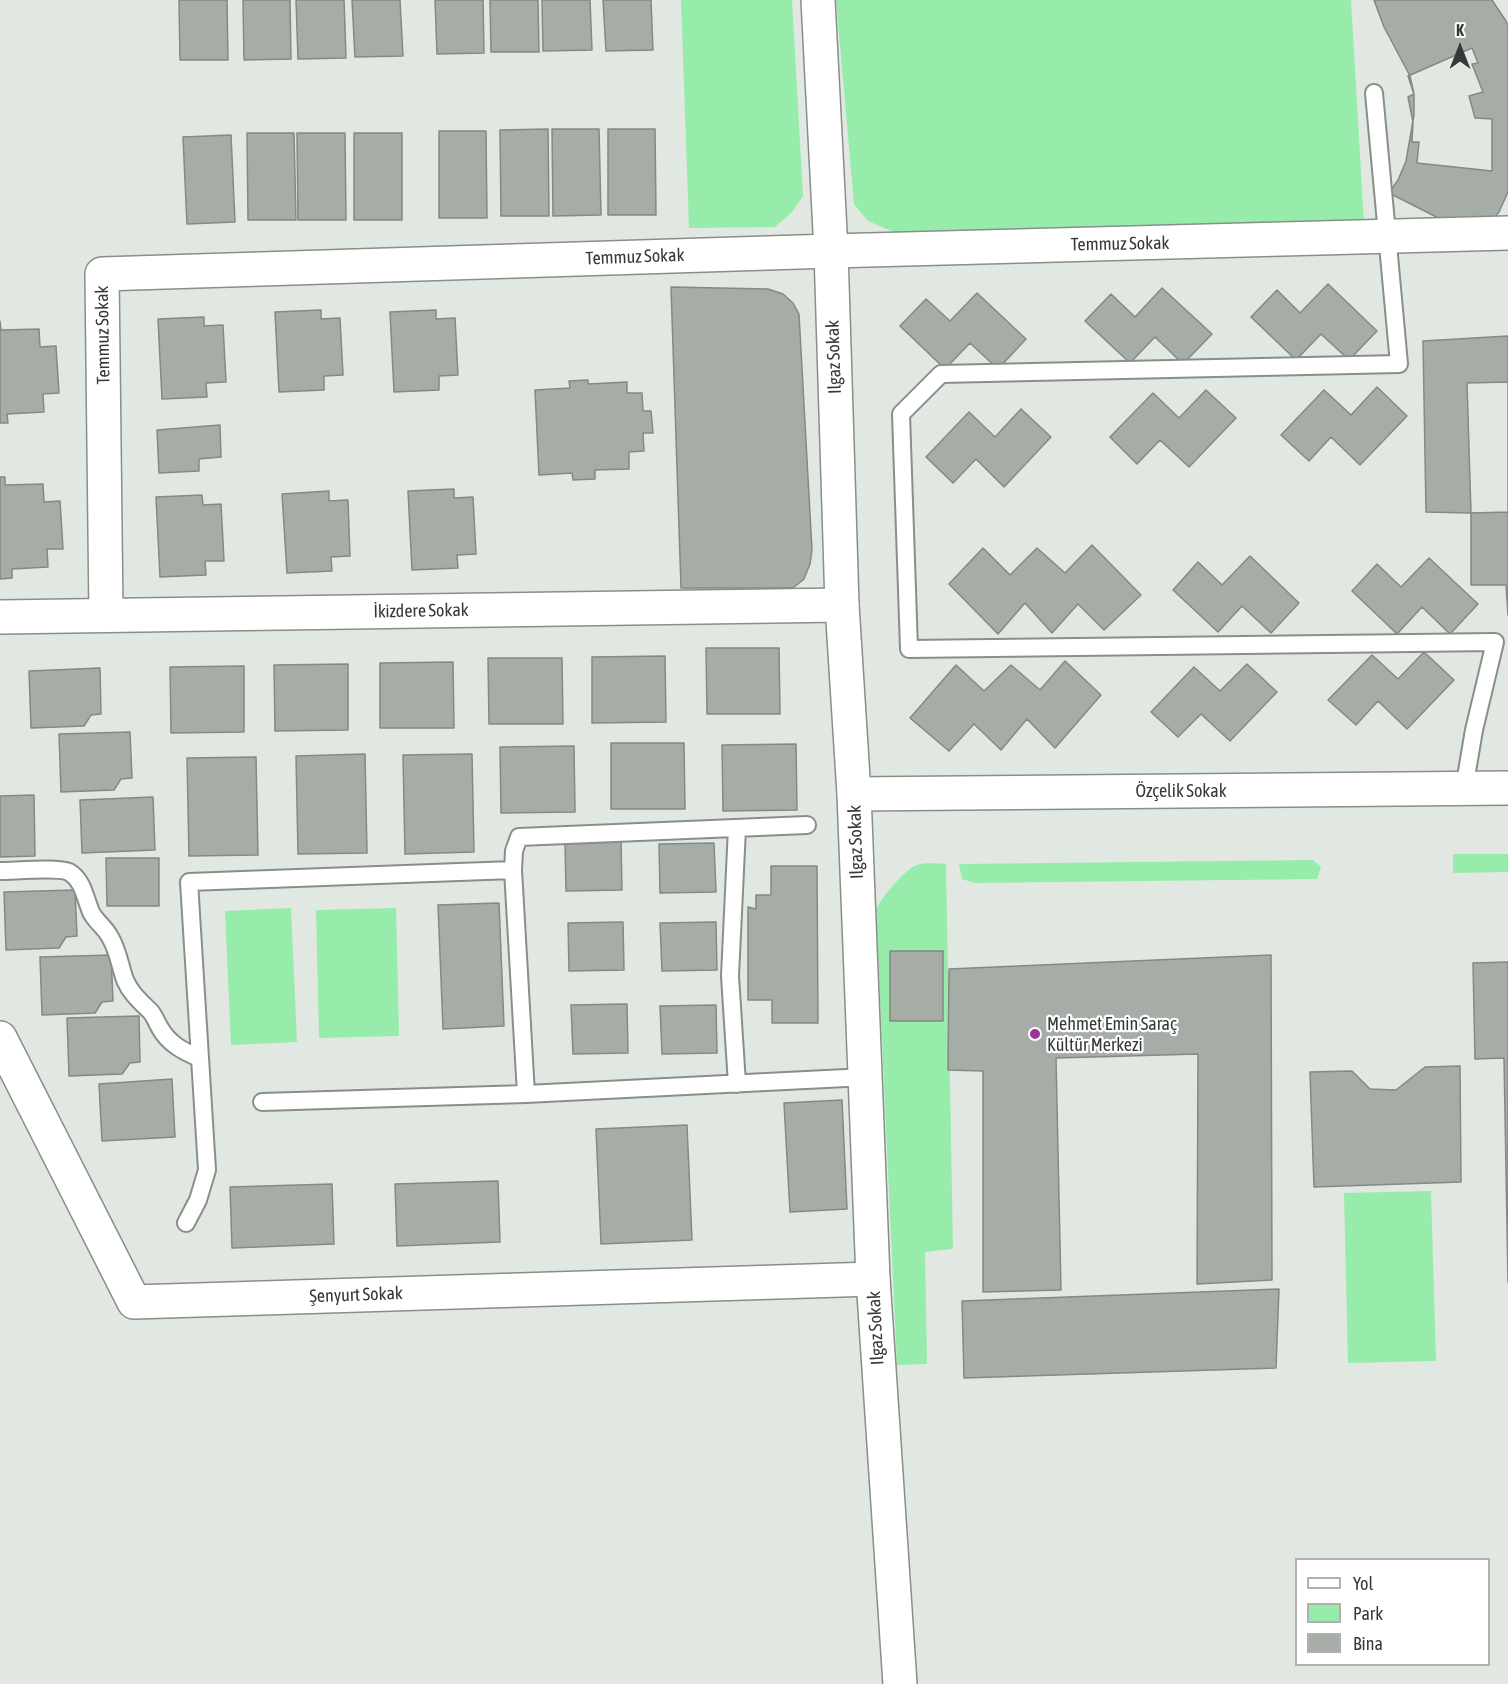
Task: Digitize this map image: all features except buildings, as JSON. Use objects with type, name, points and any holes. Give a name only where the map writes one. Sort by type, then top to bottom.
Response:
[{"type":"street","name":"Ilgaz Sokak","points":[[818,0],[831,251],[842,605],[854,794],[873,1279],[900,1684]]},
{"type":"street","name":"Temmuz Sokak","points":[[106,615],[102,274],[1508,233]]},
{"type":"street","name":"İkizdere Sokak","points":[[0,618],[842,605]]},
{"type":"street","name":"Özçelik Sokak","points":[[854,794],[1508,788]]},
{"type":"street","name":"Şenyurt Sokak","points":[[0,1038],[134,1302],[873,1279]]},
{"type":"lane","points":[[1374,93],[1398,364],[941,374],[902,414],[909,649],[1495,642],[1474,730],[1464,789]]},
{"type":"lane","points":[[526,1094],[513,870],[514,851],[519,837],[807,825]]},
{"type":"lane","points":[[737,828],[730,976],[737,1084]]},
{"type":"lane","points":[[186,1223],[198,1200],[207,1170],[189,882],[513,870]]},
{"type":"lane","points":[[0,871],[67,871],[76,878],[92,915],[104,926],[113,943],[125,980],[134,996],[153,1014],[160,1029],[170,1041],[180,1050],[199,1058]]},
{"type":"lane","points":[[262,1102],[526,1094],[866,1077]]},
{"type":"green space","points":[[681,0],[792,0],[803,196],[792,212],[775,227],[689,228]]},
{"type":"green space","points":[[836,0],[1351,0],[1364,224],[894,232],[868,221],[854,204]]},
{"type":"green space","points":[[1453,854],[1508,854],[1508,872],[1453,873]]},
{"type":"green space","points":[[1313,860],[1321,867],[1317,879],[975,883],[962,879],[959,864]]},
{"type":"green space","points":[[924,864],[946,864],[953,1249],[925,1252],[927,1364],[897,1365],[876,910],[894,884],[912,867]]},
{"type":"green space","points":[[291,908],[297,1042],[231,1045],[225,911]]},
{"type":"green space","points":[[396,908],[399,1036],[319,1038],[316,910]]},
{"type":"green space","points":[[1431,1191],[1436,1361],[1348,1363],[1344,1193]]},
{"type":"place","name":"Mehmet Emin Saraç Kültür Merkezi","points":[[1035,1034]]}]
